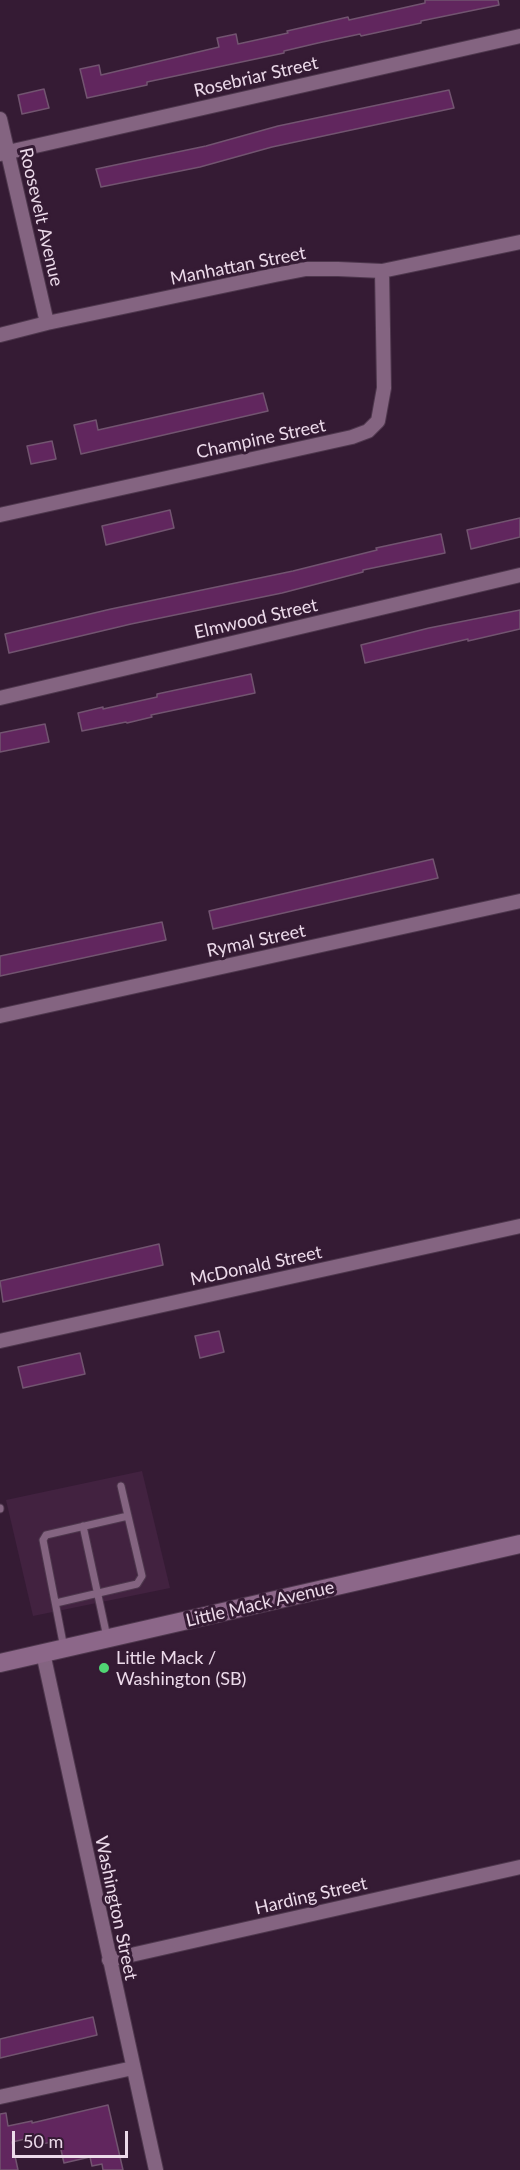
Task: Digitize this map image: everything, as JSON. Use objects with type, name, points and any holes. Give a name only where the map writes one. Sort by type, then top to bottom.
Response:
[{"type":"main road","name":"Little Mack Avenue","points":[[0,1662],[520,1544]]},
{"type":"street","name":"Rosebriar Street","points":[[4,153],[520,36]]},
{"type":"street","name":"Roosevelt Avenue","points":[[0,118],[4,153],[47,323]]},
{"type":"street","name":"Manhattan Street","points":[[0,335],[47,323],[306,269],[382,271],[520,242]]},
{"type":"street","name":"Champine Street","points":[[0,515],[352,437],[368,431],[378,421],[384,388],[382,271]]},
{"type":"street","name":"Elmwood Street","points":[[0,698],[520,575]]},
{"type":"street","name":"Rymal Street","points":[[0,1016],[520,901]]},
{"type":"street","name":"McDonald Street","points":[[0,1341],[520,1226]]},
{"type":"street","name":"Washington Street","points":[[43,1653],[156,2170]]},
{"type":"street","name":"Harding Street","points":[[109,1960],[520,1867]]},
{"type":"street","points":[[0,2097],[133,2068]]},
{"type":"lane","points":[[56,1603],[137,1584],[142,1576],[121,1486]]},
{"type":"lane","points":[[64,1648],[43,1540],[46,1535],[128,1515]]},
{"type":"lane","points":[[83,1526],[107,1639]]},
{"type":"shaded area","points":[[142,1471],[170,1588],[33,1616],[6,1500]]},
{"type":"building","points":[[425,0],[498,0],[499,5],[361,36],[360,34],[318,43],[284,51],[284,53],[147,82],[147,85],[87,98],[80,69],[99,65],[101,75],[219,47],[217,38],[236,34],[238,44],[348,17],[349,20],[425,3]]},
{"type":"building","points":[[44,89],[49,108],[22,114],[18,95]]},
{"type":"building","points":[[449,90],[454,108],[272,147],[200,167],[101,187],[96,169],[206,146],[278,126]]},
{"type":"building","points":[[263,393],[268,411],[81,454],[74,425],[96,420],[98,430]]},
{"type":"building","points":[[52,441],[56,459],[31,464],[27,446]]},
{"type":"building","points":[[170,510],[174,528],[106,545],[102,526]]},
{"type":"building","points":[[520,518],[520,537],[471,549],[467,530]]},
{"type":"building","points":[[441,534],[445,553],[363,570],[363,572],[282,593],[131,624],[9,653],[5,634],[293,571],[377,550],[376,548]]},
{"type":"building","points":[[520,610],[520,629],[365,663],[361,645],[429,628]]},
{"type":"building","points":[[251,674],[255,693],[151,715],[152,717],[127,723],[82,731],[78,713]]},
{"type":"building","points":[[45,724],[49,742],[0,752],[0,733]]},
{"type":"building","points":[[433,859],[438,878],[213,929],[209,911]]},
{"type":"building","points":[[162,922],[166,940],[0,976],[0,956]]},
{"type":"building","points":[[159,1244],[163,1265],[3,1302],[0,1281]]},
{"type":"building","points":[[219,1331],[224,1352],[200,1358],[195,1336]]},
{"type":"building","points":[[80,1353],[85,1374],[23,1388],[18,1367]]},
{"type":"building","points":[[93,2017],[97,2035],[0,2058],[0,2039]]},
{"type":"building","points":[[108,2105],[123,2170],[103,2170],[102,2164],[92,2166],[90,2157],[64,2163],[59,2141],[41,2144],[39,2136],[12,2142],[18,2170],[0,2170],[0,2114],[6,2113],[8,2126],[32,2121],[32,2123]]},
{"type":"place","name":"Little Mack / Washington (SB)","points":[[104,1668]]}]
